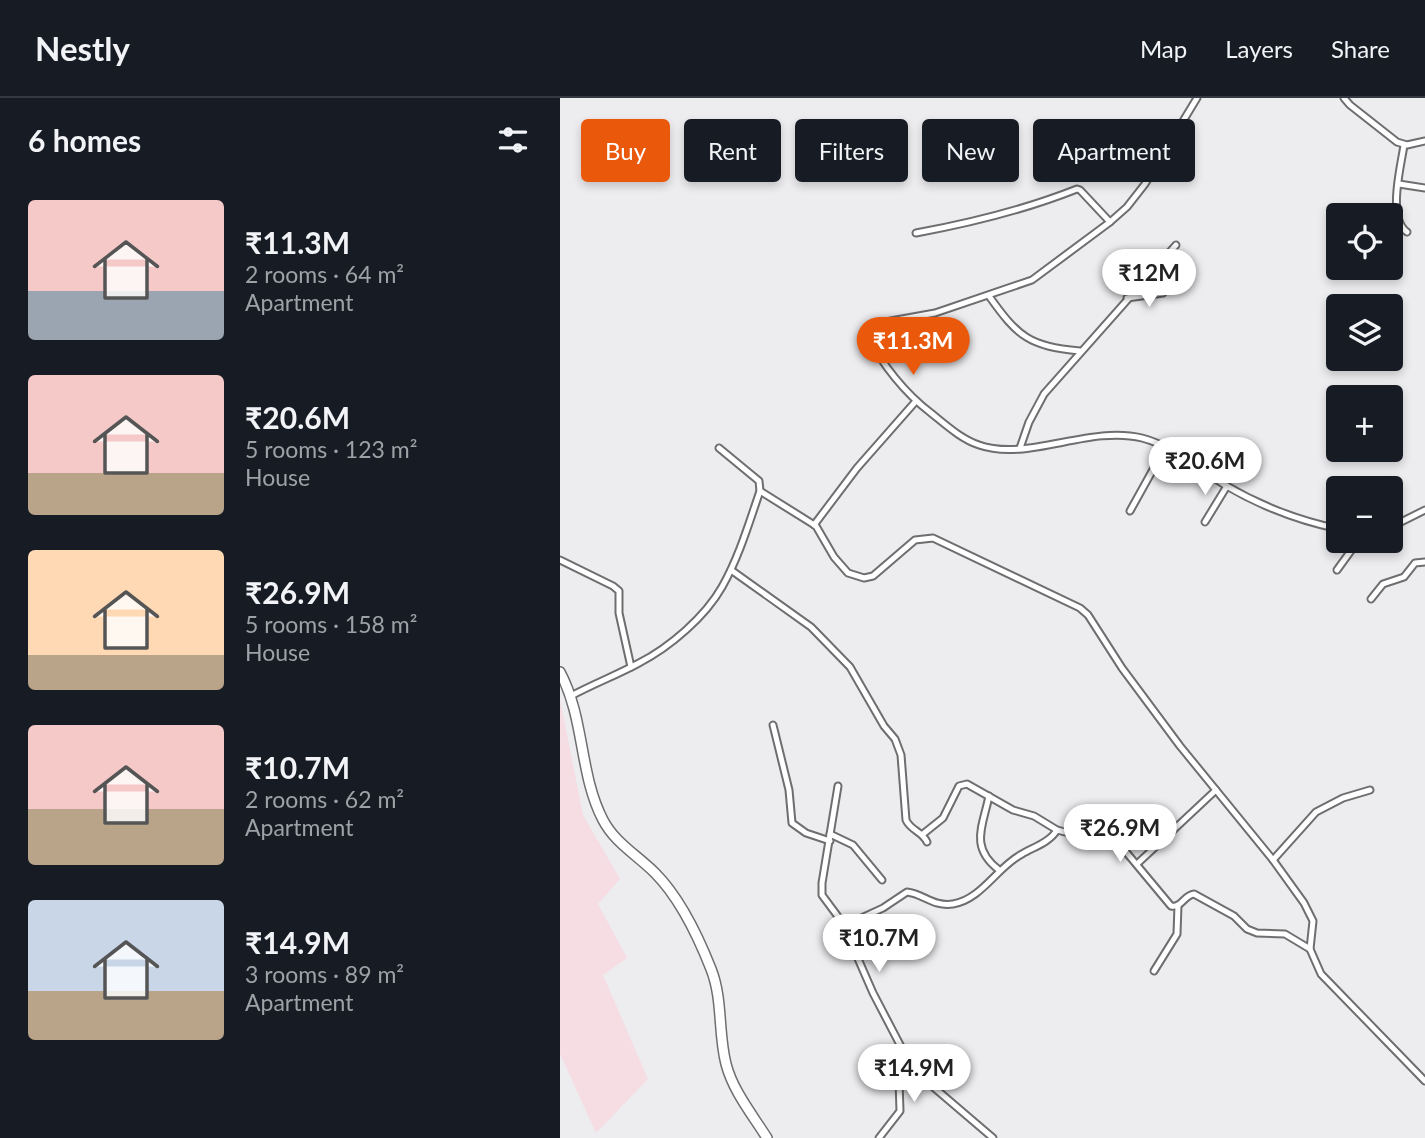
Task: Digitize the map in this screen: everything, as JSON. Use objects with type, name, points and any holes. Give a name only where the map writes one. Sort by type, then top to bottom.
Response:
[{"type":"highway","points":[[560,672],[571,696],[593,795],[601,816],[621,845],[655,874],[669,891],[692,930],[708,962],[718,995],[726,1064],[742,1100],[767,1138]]},
{"type":"highway","points":[[742,1100],[743,1109],[760,1138]]},
{"type":"street","points":[[1197,98],[1144,184],[1127,206],[1110,222],[1032,280],[935,313],[877,323],[870,327],[868,335],[899,382],[916,401],[969,441],[993,449],[1020,448],[1106,435],[1141,438],[1165,448],[1227,486],[1299,518],[1326,525]]},
{"type":"street","points":[[1344,98],[1405,145],[1425,141]]},
{"type":"street","points":[[1405,145],[1397,220],[1399,226],[1407,232]]},
{"type":"street","points":[[1399,184],[1425,188]]},
{"type":"street","points":[[915,233],[999,216],[1077,189],[1110,222]]},
{"type":"street","points":[[1020,448],[1028,422],[1044,394],[1176,246]]},
{"type":"street","points":[[1127,298],[1163,293]]},
{"type":"street","points":[[989,296],[1008,322],[1026,339],[1059,349],[1080,351]]},
{"type":"street","points":[[814,525],[857,468],[916,401]]},
{"type":"street","points":[[571,696],[654,654],[687,628],[714,600],[731,570],[761,491],[759,481],[719,448]]},
{"type":"street","points":[[1130,511],[1165,448]]},
{"type":"street","points":[[1205,522],[1227,486]]},
{"type":"street","points":[[761,491],[814,525],[839,565],[854,576],[873,576],[915,540],[933,538],[1080,608],[1088,615],[1116,660],[1180,746],[1273,860],[1310,912],[1313,921],[1310,949],[1321,974],[1425,1081]]},
{"type":"street","points":[[1403,521],[1425,510]]},
{"type":"street","points":[[1337,570],[1349,553]]},
{"type":"street","points":[[560,560],[619,591],[619,613],[631,667]]},
{"type":"street","points":[[1371,599],[1383,584],[1404,577],[1415,563],[1425,562]]},
{"type":"street","points":[[731,570],[811,627],[850,667],[884,726],[895,739],[901,755],[906,820],[923,834],[927,842]]},
{"type":"street","points":[[773,725],[789,790],[792,823],[806,832],[853,845],[881,880]]},
{"type":"street","points":[[923,834],[943,818],[959,786],[967,784],[1013,810],[1034,816],[1057,830],[1074,836],[1116,843],[1125,849],[1171,906],[1178,905],[1187,896],[1194,894],[1234,916],[1247,929],[1257,933],[1285,934],[1310,949]]},
{"type":"street","points":[[838,786],[822,893],[844,926],[873,993],[903,1052],[918,1072],[993,1138]]},
{"type":"street","points":[[1137,864],[1216,790]]},
{"type":"street","points":[[1273,860],[1316,812],[1343,798],[1370,790]]},
{"type":"street","points":[[989,796],[979,835],[989,861],[999,870]]},
{"type":"street","points":[[844,926],[883,908],[907,892],[941,904],[964,901],[978,892],[1013,859],[1049,839],[1057,830]]},
{"type":"street","points":[[1154,971],[1177,934],[1178,905]]},
{"type":"street","points":[[879,1138],[900,1111],[899,1081],[903,1052]]},
{"type":"shaded area","points":[[560,699],[583,815],[620,879],[598,904],[627,958],[603,975],[648,1079],[596,1133],[560,1054]]}]
